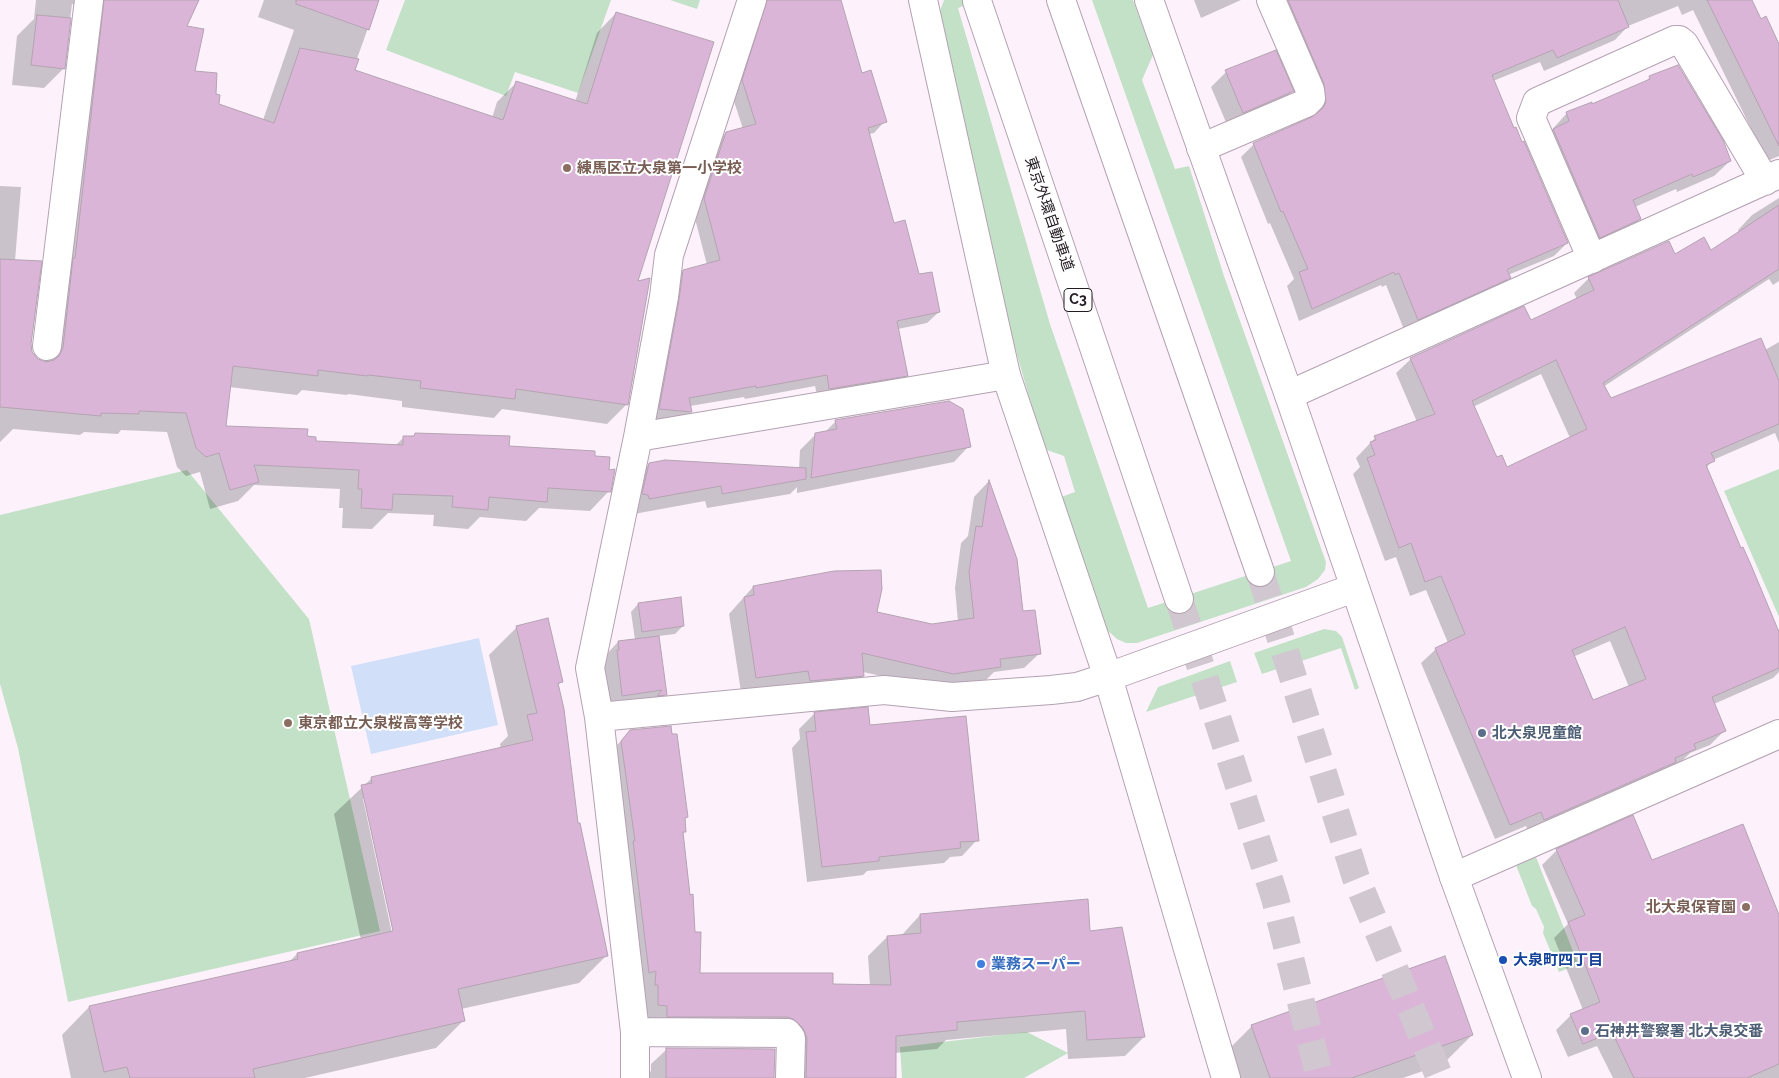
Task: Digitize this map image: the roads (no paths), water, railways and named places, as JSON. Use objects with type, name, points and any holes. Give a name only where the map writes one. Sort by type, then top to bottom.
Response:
[{"type":"main road","points":[[47,346],[89,0]]},
{"type":"main road","points":[[636,1078],[635,1032],[599,717],[590,668],[638,437],[664,297],[669,255],[752,0]]},
{"type":"main road","points":[[922,0],[1006,375],[1108,677],[1226,1078]]},
{"type":"main road","points":[[1061,0],[1260,572]]},
{"type":"main road","points":[[1149,0],[1289,395],[1454,877],[1527,1078]]},
{"type":"main road","points":[[1200,148],[1306,103],[1310,98],[1310,90],[1271,0]]},
{"type":"main road","name":"東京外環自動車道","points":[[977,1],[1179,598]]},
{"type":"main road","points":[[1289,395],[1592,259],[1772,178],[1684,44],[1679,40],[1675,40],[1536,102],[1531,118],[1592,259]]},
{"type":"main road","points":[[638,437],[1006,375]]},
{"type":"main road","points":[[599,717],[884,690],[952,697],[1077,687],[1354,588]]},
{"type":"main road","points":[[1454,877],[1779,734]]},
{"type":"main road","points":[[635,1032],[787,1032],[791,1038],[790,1078]]},
{"type":"water","points":[[479,638],[498,725],[371,754],[351,666]]},
{"type":"tunnel","points":[[1260,572],[1356,878],[1440,1078]]},
{"type":"tunnel","points":[[1179,599],[1275,898],[1320,1078]]},
{"type":"place","name":"練馬区立大泉第一小学校","points":[[567,168]]},
{"type":"place","name":"東京都立大泉桜高等学校","points":[[288,723]]},
{"type":"place","name":"北大泉児童館","points":[[1482,733]]},
{"type":"place","name":"北大泉保育園","points":[[1746,907]]},
{"type":"place","name":"大泉町四丁目","points":[[1503,960]]},
{"type":"place","name":"業務スーパー","points":[[981,964]]},
{"type":"place","name":"石神井警察署 北大泉交番","points":[[1585,1031]]}]
